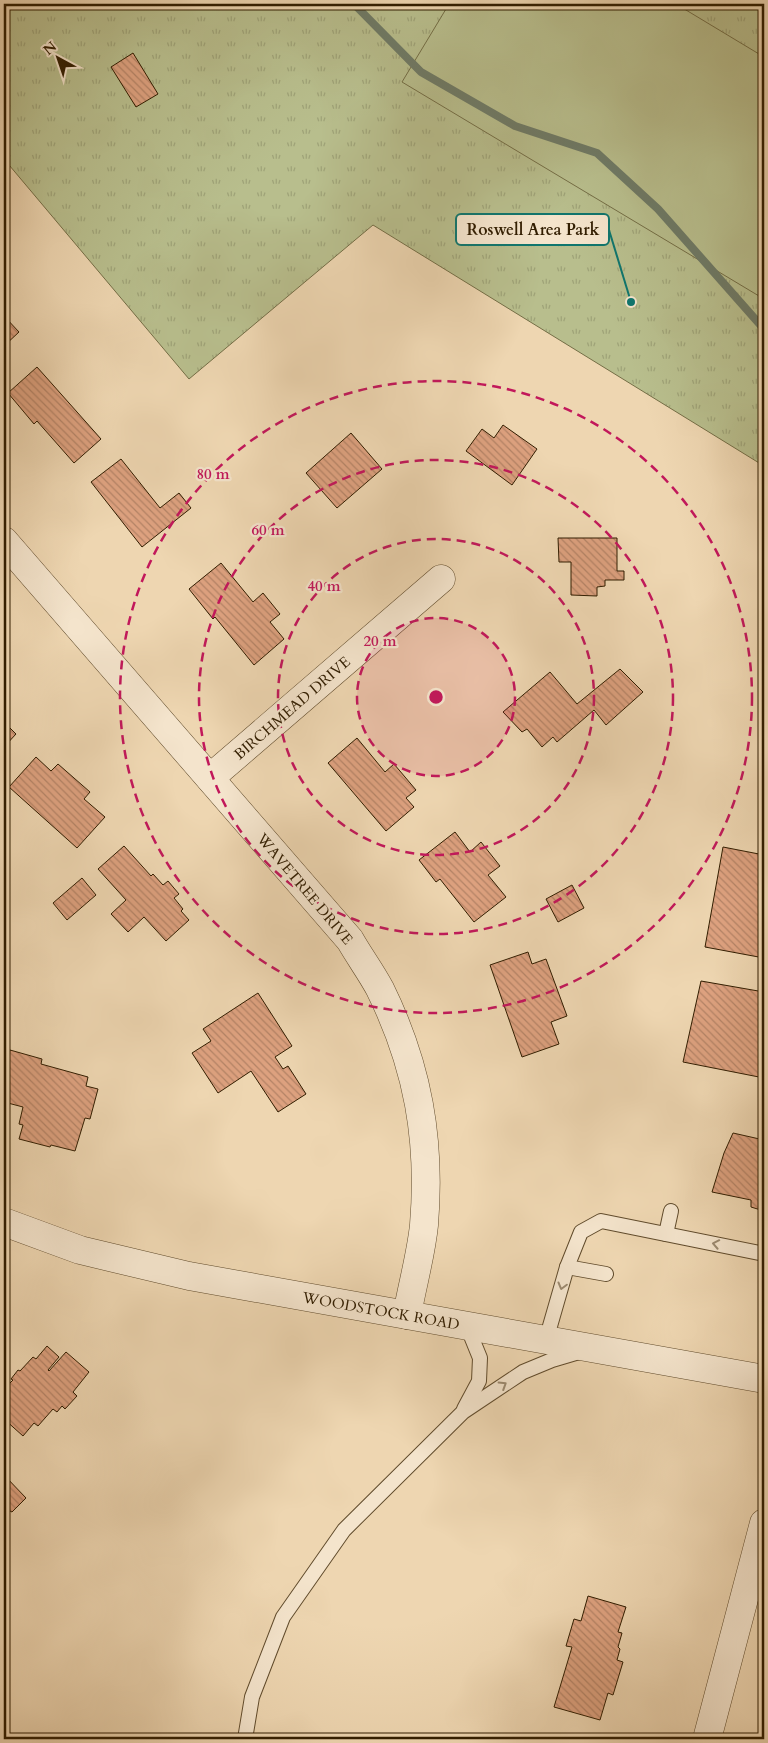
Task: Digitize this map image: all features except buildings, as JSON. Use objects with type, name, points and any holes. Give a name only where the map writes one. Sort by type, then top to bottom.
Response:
[{"type":"street","name":"WAVETREE DRIVE","points":[[4,541],[350,940],[379,987],[402,1037],[420,1104],[427,1165],[424,1227],[407,1315]]},
{"type":"street","name":"BIRCHMEAD DRIVE","points":[[210,778],[441,580]]},
{"type":"street","name":"WOODSTOCK ROAD","points":[[4,1222],[80,1250],[189,1276],[764,1379]]},
{"type":"street","points":[[707,1739],[764,1523]]},
{"type":"lane","points":[[666,1234],[671,1212]]},
{"type":"lane","points":[[546,1340],[567,1267],[580,1232],[601,1221],[764,1254]]},
{"type":"lane","points":[[567,1267],[606,1274]]},
{"type":"lane","points":[[463,1412],[479,1380],[480,1358],[466,1326]]},
{"type":"lane","points":[[245,1739],[252,1697],[283,1617],[344,1530],[463,1412],[523,1372],[552,1360],[593,1348]]},
{"type":"green space","points":[[4,4],[764,4],[764,466],[373,225],[189,379],[4,159]]},
{"type":"green space","points":[[449,4],[676,4],[764,57],[764,299],[402,82]]},
{"type":"waterway","points":[[354,4],[421,72],[515,126],[597,153],[658,209],[764,329]]},
{"type":"place","name":"Roswell Area Park","points":[[631,302]]}]
